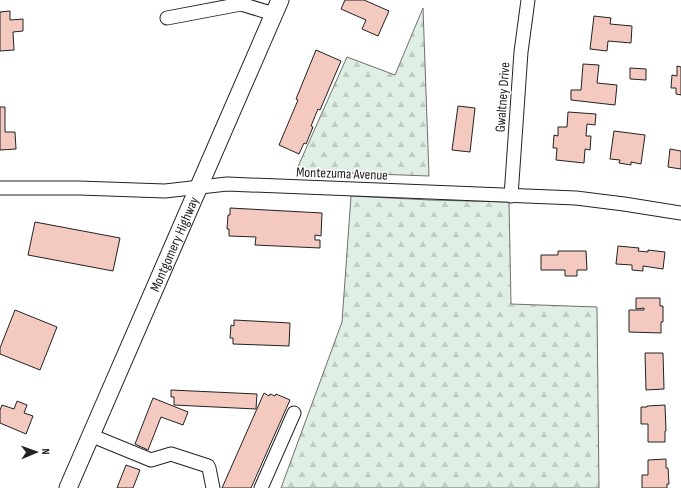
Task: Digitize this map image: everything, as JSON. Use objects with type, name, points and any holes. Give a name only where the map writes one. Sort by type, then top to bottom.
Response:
[{"type":"main road","name":"Montgomery Highway","points":[[68,488],[277,7]]},
{"type":"street","name":"Gwaltney Drive","points":[[511,196],[521,52],[528,0]]},
{"type":"street","points":[[167,18],[241,4],[277,7]]},
{"type":"street","name":"Montezuma Avenue","points":[[0,188],[79,188],[165,191],[228,184],[576,198],[681,213]]},
{"type":"street","points":[[261,488],[294,413]]},
{"type":"street","points":[[90,435],[151,460],[171,454],[208,466],[213,488]]},
{"type":"green space","points":[[423,8],[429,176],[296,171],[347,57],[395,75]]},
{"type":"green space","points":[[351,196],[509,202],[511,304],[597,307],[599,488],[281,488],[342,322]]},
{"type":"building","points":[[345,0],[364,0],[389,11],[378,36],[362,29],[366,20],[341,9]]},
{"type":"building","points":[[10,11],[10,20],[23,19],[23,31],[13,32],[14,50],[0,51],[0,12]]},
{"type":"building","points":[[594,16],[611,18],[610,24],[632,26],[631,43],[608,41],[607,51],[590,49]]},
{"type":"building","points":[[316,50],[341,61],[320,110],[318,109],[306,144],[304,143],[299,154],[279,145],[298,100],[296,99]]},
{"type":"building","points":[[583,64],[599,65],[597,83],[617,85],[615,105],[571,100],[571,90],[581,90]]},
{"type":"building","points":[[677,66],[681,67],[681,95],[676,94],[676,88],[671,88],[672,75],[677,76]]},
{"type":"building","points":[[630,68],[646,69],[646,80],[630,79]]},
{"type":"building","points":[[458,106],[475,108],[470,152],[452,150]]},
{"type":"building","points":[[0,107],[5,107],[5,132],[15,132],[16,149],[0,150]]},
{"type":"building","points":[[568,112],[596,114],[595,125],[587,124],[586,136],[591,136],[590,150],[585,149],[584,163],[556,160],[557,148],[553,148],[554,135],[558,136],[558,127],[567,127]]},
{"type":"building","points":[[614,131],[645,135],[641,164],[631,162],[631,165],[619,163],[620,160],[610,159]]},
{"type":"building","points":[[670,149],[681,151],[681,169],[668,167]]},
{"type":"building","points":[[230,208],[322,213],[321,236],[315,235],[315,240],[320,240],[320,248],[255,245],[256,237],[229,236],[229,229],[227,229]]},
{"type":"building","points":[[35,222],[120,238],[113,271],[28,255]]},
{"type":"building","points":[[618,246],[639,248],[638,251],[648,252],[648,250],[665,252],[663,269],[643,266],[643,271],[632,270],[632,265],[616,264]]},
{"type":"building","points":[[558,251],[586,251],[587,270],[577,270],[577,276],[565,276],[565,270],[541,270],[541,255],[558,255]]},
{"type":"building","points":[[636,298],[660,298],[660,306],[663,306],[661,333],[629,332],[629,310],[644,310],[644,308],[636,309]]},
{"type":"building","points":[[15,310],[57,327],[40,370],[0,354],[0,348]]},
{"type":"building","points":[[234,320],[290,323],[289,346],[233,344],[233,338],[230,338],[231,325],[234,326]]},
{"type":"building","points":[[645,353],[663,353],[664,389],[646,390]]},
{"type":"building","points":[[171,390],[257,394],[256,409],[174,405],[174,397],[171,397]]},
{"type":"building","points":[[264,393],[269,396],[270,394],[275,396],[276,394],[290,400],[251,488],[222,488]]},
{"type":"building","points":[[153,398],[188,412],[183,425],[161,417],[148,450],[135,444]]},
{"type":"building","points":[[17,401],[27,405],[24,413],[33,416],[26,434],[0,423],[0,410],[2,405],[14,409]]},
{"type":"building","points":[[665,405],[665,442],[648,442],[648,424],[641,424],[641,407]]},
{"type":"building","points":[[666,459],[669,484],[667,484],[667,488],[642,488],[642,475],[648,475],[648,460]]},
{"type":"building","points":[[126,465],[140,470],[133,488],[117,488]]}]
